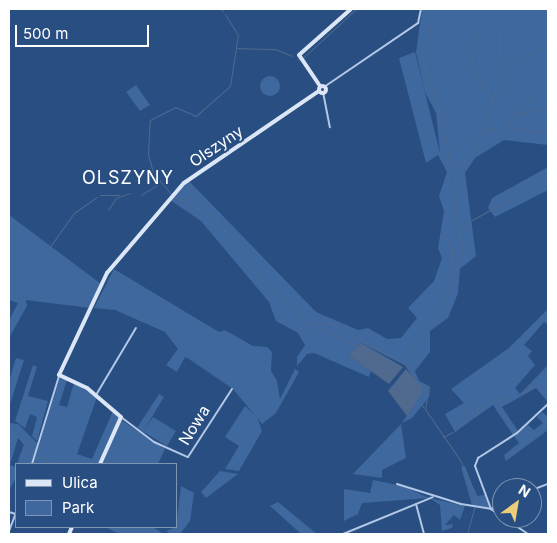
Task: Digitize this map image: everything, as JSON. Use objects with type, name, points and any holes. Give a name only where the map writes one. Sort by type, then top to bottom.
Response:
[{"type":"street","points":[[330,128],[322,89],[299,55],[351,9]]},
{"type":"street","name":"Olszyny","points":[[59,375],[109,270],[181,186],[418,23],[421,9]]},
{"type":"street","points":[[96,395],[136,328]]},
{"type":"street","points":[[32,463],[59,375]]},
{"type":"street","name":"Nowa","points":[[59,375],[96,395],[154,442],[188,457],[232,389]]},
{"type":"street","points":[[491,508],[476,472],[478,458],[517,433],[548,404]]},
{"type":"street","points":[[100,463],[121,416]]},
{"type":"street","points":[[397,484],[433,497],[471,506],[491,508],[528,534]]},
{"type":"street","points":[[343,534],[433,497]]},
{"type":"street","points":[[416,504],[424,534]]},
{"type":"street","points":[[9,531],[15,516]]},
{"type":"green space","points":[[422,9],[548,10],[548,145],[504,140],[475,158],[465,173],[476,256],[460,269],[458,293],[448,318],[430,331],[430,352],[415,371],[419,381],[429,386],[429,397],[412,418],[402,423],[422,392],[406,366],[361,343],[348,355],[371,371],[369,377],[314,353],[307,354],[297,366],[297,357],[305,345],[298,333],[276,321],[269,302],[201,221],[170,200],[189,181],[316,312],[358,330],[368,328],[387,339],[401,338],[417,318],[408,308],[434,281],[442,258],[438,248],[444,211],[439,196],[447,172],[438,155],[426,163],[399,58],[415,52],[440,153],[436,113],[425,92],[416,52]]},
{"type":"green space","points":[[270,76],[277,79],[280,86],[277,93],[270,96],[263,93],[260,86],[263,79]]},
{"type":"green space","points":[[136,85],[150,105],[140,111],[126,92]]},
{"type":"green space","points":[[548,167],[548,190],[495,217],[488,208],[492,198]]},
{"type":"green space","points":[[9,215],[100,283],[90,308],[26,300],[27,306],[9,338],[9,320],[18,303],[9,300]]},
{"type":"green space","points":[[114,269],[219,332],[225,330],[253,346],[267,347],[272,352],[271,371],[277,381],[280,399],[295,369],[299,372],[276,413],[262,424],[233,389],[189,359],[185,357],[177,372],[166,365],[178,349],[165,332],[115,310],[94,308]]},
{"type":"green space","points":[[548,309],[548,324],[544,322],[524,345],[532,351],[528,356],[535,365],[515,388],[520,394],[548,365],[548,402],[536,388],[502,407],[518,431],[513,435],[493,405],[455,432],[445,414],[464,403],[451,389],[509,348]]},
{"type":"green space","points":[[16,358],[24,360],[9,407],[9,381]]},
{"type":"green space","points":[[33,365],[37,367],[28,396],[48,401],[37,441],[32,436],[37,417],[30,414],[25,428],[15,421]]},
{"type":"green space","points":[[60,378],[67,380],[59,405],[67,407],[74,383],[97,397],[77,454],[92,459],[113,411],[120,418],[99,463],[33,463]]},
{"type":"green space","points":[[159,394],[164,397],[144,430],[153,417],[176,431],[167,446],[137,428]]},
{"type":"green space","points":[[245,406],[257,417],[262,431],[239,471],[225,469],[239,446],[225,437]]},
{"type":"green space","points":[[542,412],[548,417],[548,430],[506,461],[504,455],[519,443],[514,436],[528,425],[534,430],[543,423],[537,417]]},
{"type":"green space","points":[[121,420],[165,449],[158,463],[102,463]]},
{"type":"green space","points":[[9,423],[18,424],[38,444],[31,463],[17,463],[24,444],[18,438],[10,465],[15,467],[15,480],[9,490]]},
{"type":"green space","points":[[401,424],[406,458],[382,470],[382,478],[353,474]]},
{"type":"green space","points":[[465,466],[476,496],[485,495],[490,508],[472,505],[461,467]]},
{"type":"green space","points":[[220,471],[238,474],[206,498],[201,492]]},
{"type":"green space","points":[[373,480],[402,486],[429,498],[362,503],[358,514],[344,521],[344,489],[370,493]]},
{"type":"green space","points":[[181,486],[194,493],[190,521],[180,534],[171,534],[166,531],[178,528]]},
{"type":"green space","points":[[431,499],[465,506],[460,520],[454,515],[445,525],[453,524],[452,528],[442,531],[440,505]]},
{"type":"green space","points":[[278,502],[317,534],[301,534],[270,506]]},
{"type":"green space","points":[[107,528],[155,528],[164,534],[120,534]]},
{"type":"shaded area","points":[[361,343],[403,367],[389,384],[348,355]]},
{"type":"shaded area","points":[[406,369],[424,390],[407,416],[388,391]]},
{"type":"waterway","points":[[303,58],[356,9]]},
{"type":"waterway","points":[[171,194],[153,172],[148,154],[150,120],[175,107],[196,116],[230,86],[238,35],[225,14]]},
{"type":"waterway","points":[[431,27],[424,66],[444,125]]},
{"type":"waterway","points":[[478,33],[471,53],[473,70],[492,99],[486,125]]},
{"type":"waterway","points":[[493,98],[505,65],[499,54],[499,33]]},
{"type":"waterway","points":[[507,64],[548,44]]},
{"type":"waterway","points":[[237,48],[275,49],[292,56]]},
{"type":"waterway","points":[[515,114],[535,96]]},
{"type":"waterway","points":[[506,125],[515,114],[548,108]]},
{"type":"waterway","points":[[408,365],[414,344],[441,308],[464,248],[454,217],[455,170],[449,160],[444,126]]},
{"type":"waterway","points":[[456,169],[472,153],[484,127]]},
{"type":"waterway","points":[[503,127],[548,132]]},
{"type":"waterway","points":[[482,132],[494,128]]},
{"type":"waterway","points":[[460,227],[548,177]]},
{"type":"waterway","points":[[141,195],[160,183]]},
{"type":"waterway","points":[[108,210],[116,198],[130,193]]},
{"type":"waterway","points":[[100,195],[119,195]]},
{"type":"waterway","points":[[174,196],[215,218],[258,275],[309,324],[331,323],[404,363],[417,383],[429,387],[428,395]]},
{"type":"waterway","points":[[49,248],[74,213],[97,197]]},
{"type":"waterway","points":[[446,238],[452,248],[451,278]]},
{"type":"waterway","points":[[314,327],[358,347]]},
{"type":"waterway","points":[[521,393],[537,385]]},
{"type":"waterway","points":[[487,402],[507,396]]},
{"type":"waterway","points":[[427,397],[425,409],[460,460],[477,497],[467,534]]},
{"type":"waterway","points":[[497,398],[501,406]]},
{"type":"waterway","points":[[420,403],[424,408]]},
{"type":"waterway","points":[[462,420],[466,403]]},
{"type":"waterway","points":[[455,431],[481,405]]},
{"type":"waterway","points":[[9,431],[19,438]]},
{"type":"waterway","points":[[443,437],[453,432]]},
{"type":"waterway","points":[[20,439],[33,455]]},
{"type":"waterway","points":[[36,456],[51,463]]},
{"type":"waterway","points":[[140,528],[148,534]]},
{"type":"district","name":"OLSZYNY","points":[[128,178]]}]
